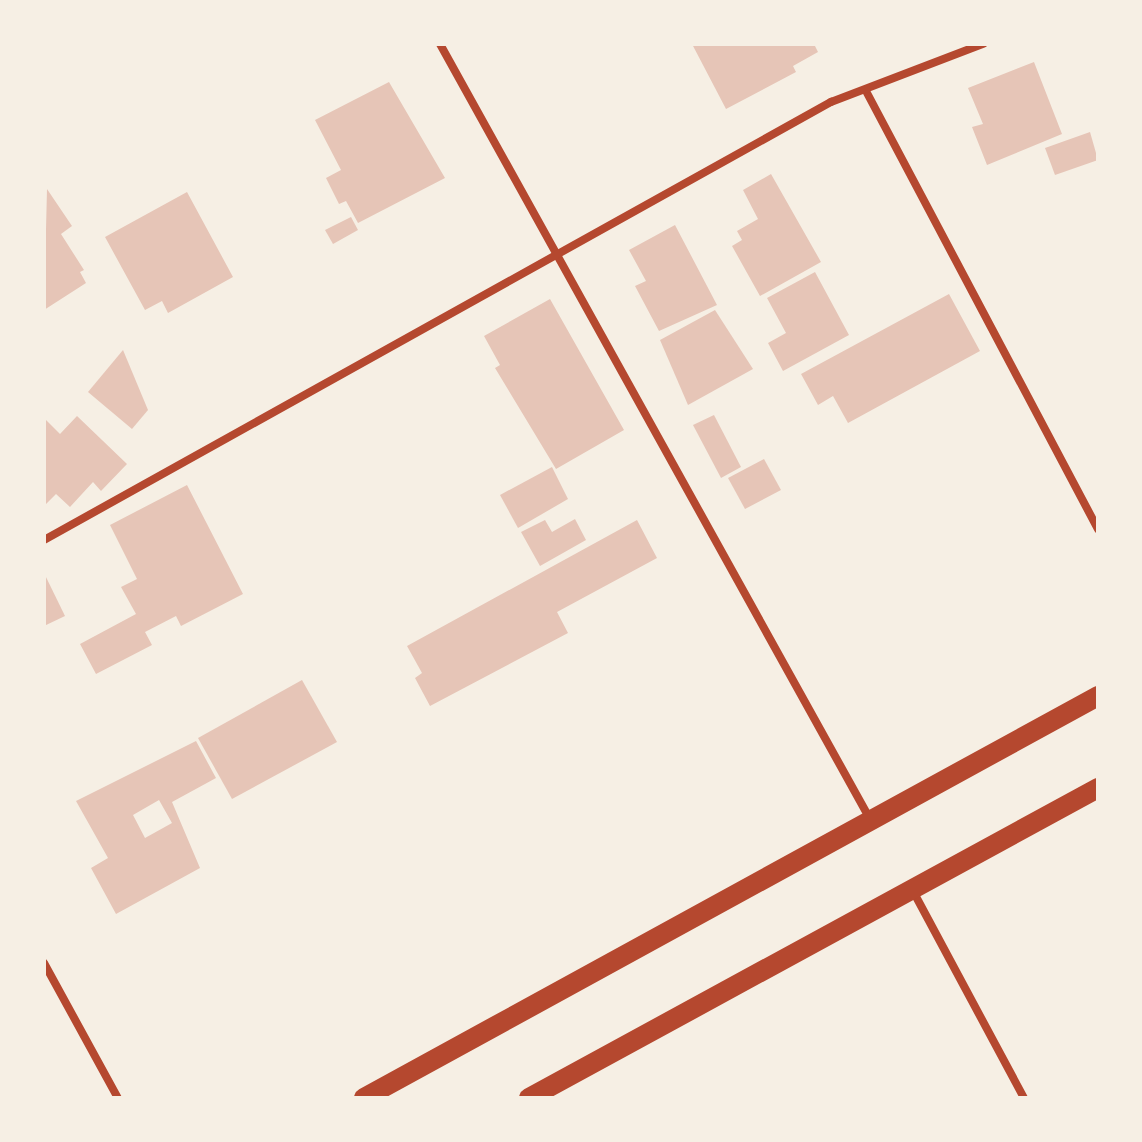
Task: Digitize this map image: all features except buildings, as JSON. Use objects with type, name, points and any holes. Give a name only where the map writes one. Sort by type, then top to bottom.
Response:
[{"type":"main road","points":[[364,1098],[1098,696]]},
{"type":"main road","points":[[529,1098],[910,886],[1098,788]]},
{"type":"street","points":[[440,44],[871,819]]},
{"type":"street","points":[[44,540],[557,258],[831,102],[983,44]]},
{"type":"street","points":[[866,91],[1098,529]]},
{"type":"street","points":[[910,886],[1024,1098]]},
{"type":"street","points":[[44,963],[118,1098]]}]
